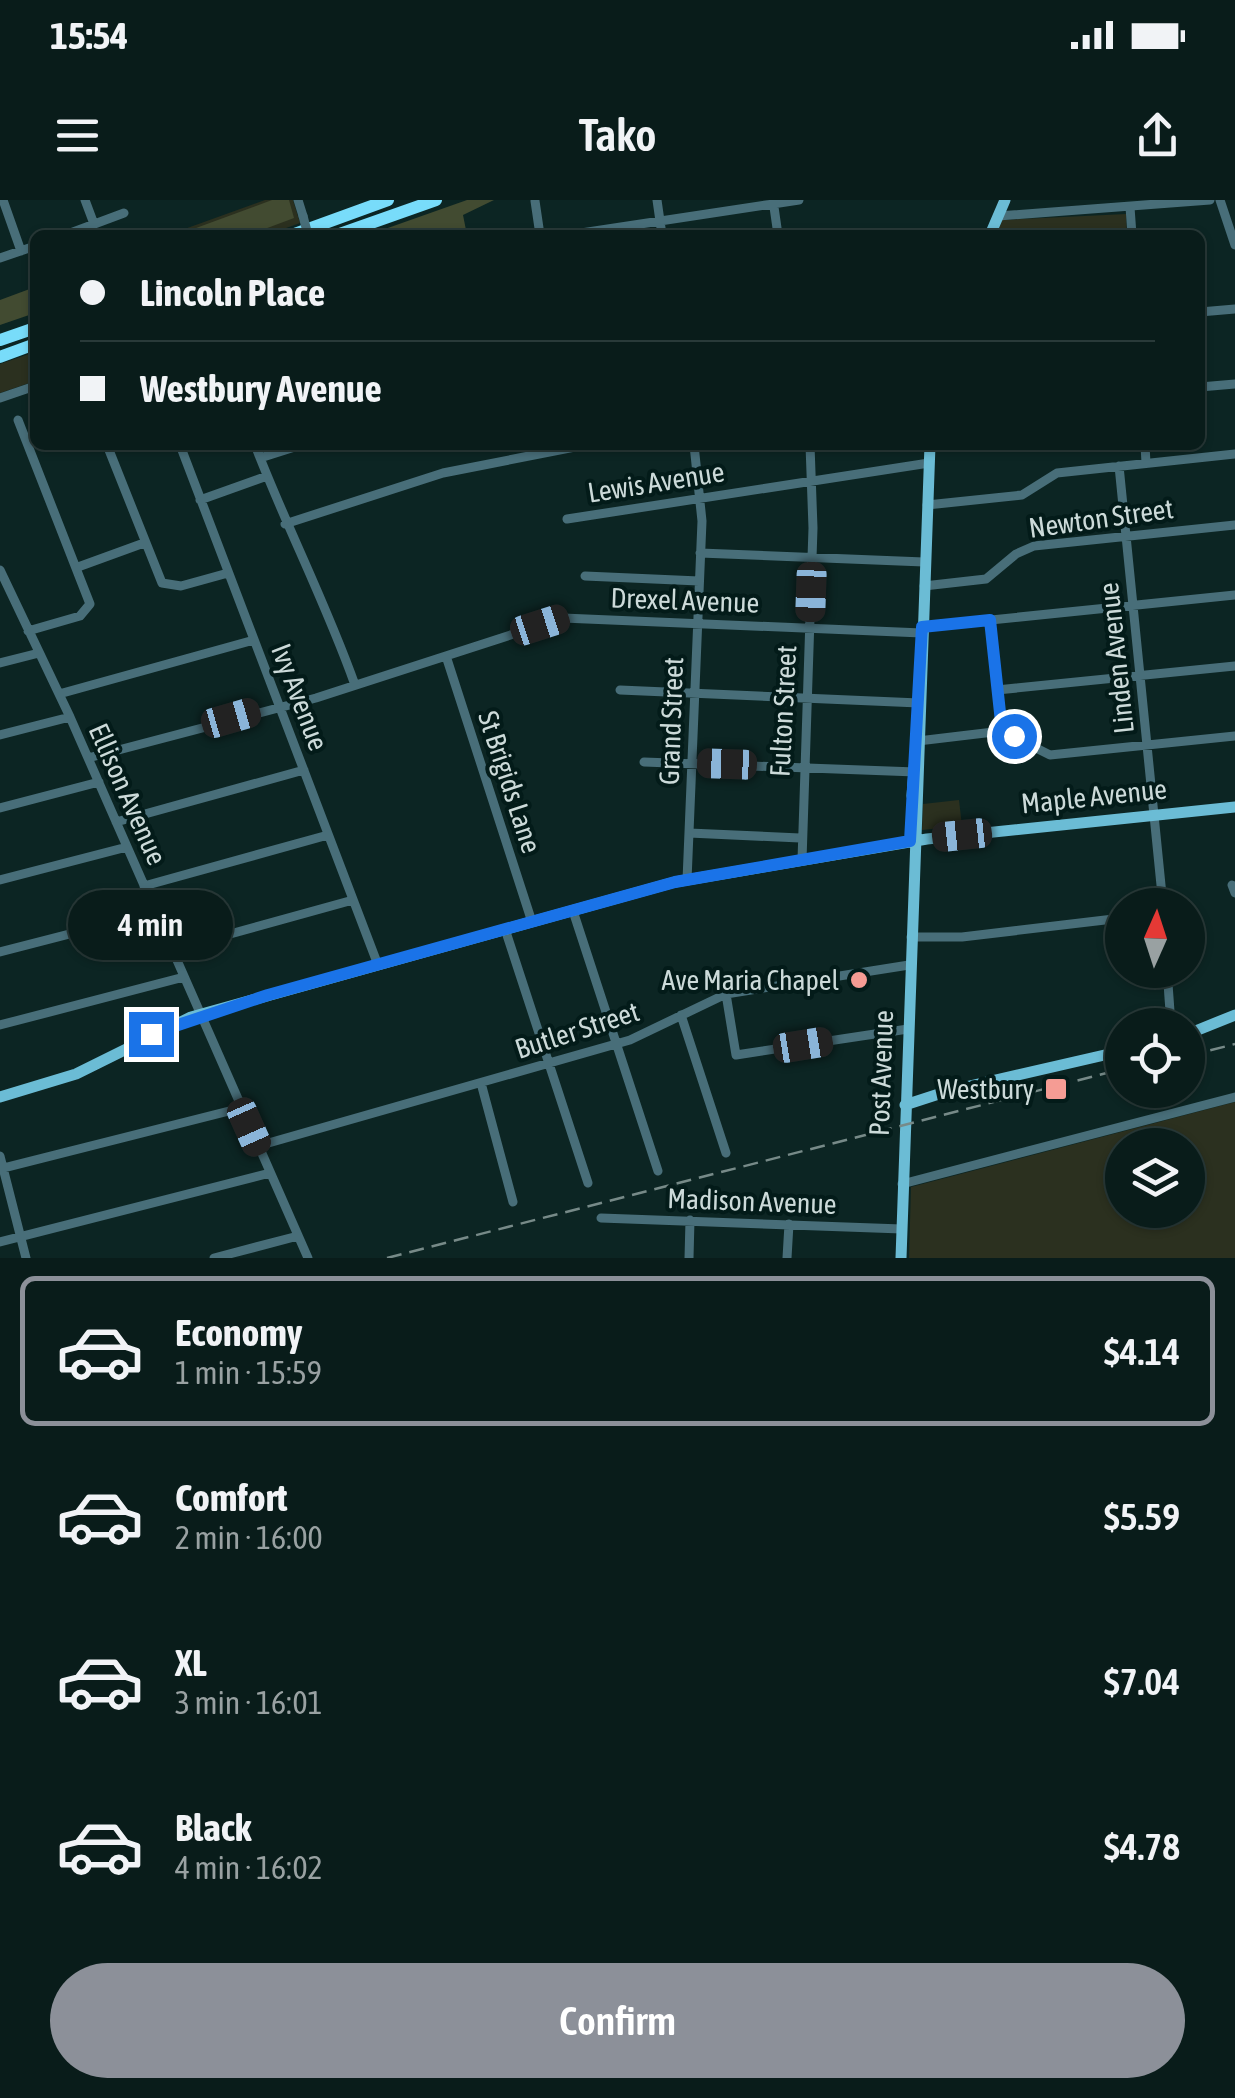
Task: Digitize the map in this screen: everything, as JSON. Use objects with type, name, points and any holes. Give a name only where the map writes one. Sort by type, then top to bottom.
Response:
[{"type":"highway","points":[[306,230],[388,200]]},
{"type":"highway","points":[[351,230],[436,200]]},
{"type":"highway","points":[[0,340],[30,330]]},
{"type":"highway","points":[[0,357],[30,346]]},
{"type":"main road","points":[[992,230],[1004,200]]},
{"type":"main road","name":"Post Avenue","points":[[901,1258],[930,450]]},
{"type":"main road","name":"Maple Avenue","points":[[0,1097],[76,1074],[151,1034],[200,1016],[687,880],[914,841],[1235,807]]},
{"type":"main road","points":[[1205,1027],[1235,1015]]},
{"type":"main road","points":[[905,1099],[1105,1055]]},
{"type":"street","points":[[3,200],[21,251]]},
{"type":"street","points":[[85,200],[94,224]]},
{"type":"street","points":[[298,200],[307,230]]},
{"type":"street","points":[[657,200],[661,230]]},
{"type":"street","points":[[601,230],[799,200]]},
{"type":"street","points":[[998,216],[1210,200]]},
{"type":"street","points":[[1220,200],[1235,245]]},
{"type":"street","points":[[535,201],[539,230]]},
{"type":"street","points":[[773,202],[777,230]]},
{"type":"street","points":[[1130,207],[1132,230]]},
{"type":"street","points":[[78,230],[124,214]]},
{"type":"street","points":[[0,258],[30,248]]},
{"type":"street","points":[[1205,311],[1235,308]]},
{"type":"street","points":[[1205,387],[1235,384]]},
{"type":"street","points":[[0,398],[30,388]]},
{"type":"street","points":[[18,420],[30,449]]},
{"type":"street","points":[[28,631],[87,611],[90,598],[30,450]]},
{"type":"street","points":[[109,450],[158,578],[168,586],[228,573]]},
{"type":"street","name":"Ivy Avenue","points":[[182,450],[378,965]]},
{"type":"street","points":[[257,450],[285,524],[331,617],[355,685]]},
{"type":"street","points":[[260,458],[285,450]]},
{"type":"street","name":"Grand Street","points":[[687,880],[700,553],[695,450]]},
{"type":"street","name":"Fulton Street","points":[[802,860],[814,481],[811,450]]},
{"type":"street","points":[[1145,450],[1146,463]]},
{"type":"street","points":[[285,524],[506,452]]},
{"type":"street","points":[[927,504],[1022,495],[1057,473],[1235,454]]},
{"type":"street","name":"Lewis Avenue","points":[[567,518],[929,463]]},
{"type":"street","name":"Linden Avenue","points":[[1119,466],[1161,888]]},
{"type":"street","points":[[200,500],[267,476]]},
{"type":"street","name":"Newton Street","points":[[924,586],[986,579],[1016,554],[1034,546],[1235,525]]},
{"type":"street","points":[[78,567],[144,543]]},
{"type":"street","points":[[700,553],[924,562]]},
{"type":"street","name":"Ellison Avenue","points":[[0,570],[4,591],[70,717],[308,1258]]},
{"type":"street","points":[[585,576],[699,582]]},
{"type":"street","name":"Drexel Avenue","points":[[88,758],[355,685],[563,618],[922,630],[1235,595]]},
{"type":"street","points":[[990,620],[1002,731]]},
{"type":"street","points":[[59,694],[254,640]]},
{"type":"street","points":[[0,663],[39,653]]},
{"type":"street","name":"St Brigids Lane","points":[[446,656],[532,922]]},
{"type":"street","points":[[998,690],[1235,666]]},
{"type":"street","points":[[620,690],[919,702]]},
{"type":"street","points":[[0,735],[70,717]]},
{"type":"street","points":[[918,741],[1002,731],[1050,755],[1235,736]]},
{"type":"street","points":[[644,762],[916,772]]},
{"type":"street","points":[[116,822],[304,770]]},
{"type":"street","points":[[0,808],[98,782]]},
{"type":"street","points":[[688,833],[800,838]]},
{"type":"street","points":[[144,886],[328,835]]},
{"type":"street","points":[[0,880],[127,847]]},
{"type":"street","points":[[172,950],[353,900]]},
{"type":"street","points":[[573,910],[658,1171]]},
{"type":"street","points":[[0,952],[155,912]]},
{"type":"street","points":[[911,936],[962,937],[1105,920]]},
{"type":"street","points":[[505,930],[588,1183]]},
{"type":"street","name":"Butler Street","points":[[258,1146],[617,1044],[726,994],[910,965]]},
{"type":"street","points":[[0,1025],[184,978]]},
{"type":"street","points":[[726,994],[736,1055],[908,1028]]},
{"type":"street","points":[[681,1016],[726,1153]]},
{"type":"street","points":[[481,1083],[513,1202]]},
{"type":"street","points":[[902,1184],[1235,1097]]},
{"type":"street","points":[[2,1169],[241,1108]]},
{"type":"street","points":[[0,1156],[26,1258]]},
{"type":"street","points":[[0,1242],[270,1172]]},
{"type":"street","name":"Madison Avenue","points":[[601,1218],[902,1229]]},
{"type":"street","points":[[689,1258],[690,1220]]},
{"type":"street","points":[[787,1258],[789,1224]]},
{"type":"street","points":[[214,1258],[298,1236]]},
{"type":"green space","points":[[265,200],[293,200],[300,223],[281,230],[182,230]]},
{"type":"green space","points":[[272,200],[289,200],[294,218],[262,230],[191,230]]},
{"type":"green space","points":[[467,200],[494,200],[463,215],[466,230],[382,230]]},
{"type":"green space","points":[[1126,214],[1127,230],[999,230],[1002,220]]},
{"type":"green space","points":[[30,289],[30,315],[0,325],[0,300]]},
{"type":"green space","points":[[30,354],[30,383],[0,393],[0,364]]},
{"type":"green space","points":[[959,800],[962,826],[922,830],[923,804]]},
{"type":"green space","points":[[1235,1102],[1235,1258],[909,1258],[911,1187],[1105,1136],[1105,1228],[1205,1228],[1205,1128],[1136,1128]]},
{"type":"railway","points":[[1205,1052],[1235,1044]]},
{"type":"railway","points":[[387,1258],[1105,1073]]},
{"type":"place","name":"Ave Maria Chapel","points":[[859,980]]},
{"type":"place","name":"Westbury","points":[[1056,1089]]},
{"type":"route","points":[[151,1034],[191,1017],[675,882],[910,841],[922,627],[990,620],[1002,731],[1014,736]]}]
